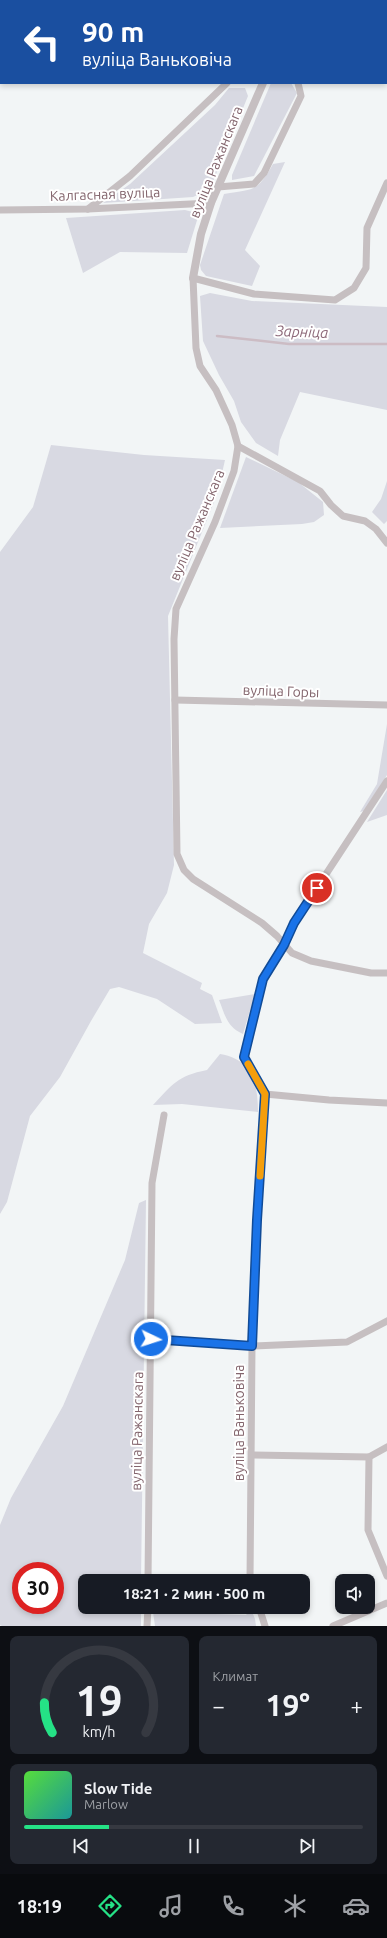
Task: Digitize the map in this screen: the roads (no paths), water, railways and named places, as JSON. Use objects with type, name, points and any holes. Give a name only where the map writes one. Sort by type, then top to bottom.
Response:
[{"type":"street","points":[[88,209],[130,176],[226,84]]},
{"type":"street","name":"вуліца Ражанскага","points":[[263,84],[211,203],[201,234],[193,278],[196,348],[200,366],[219,397],[232,425],[238,446],[234,472],[215,522],[176,609],[174,639],[177,854],[184,870],[193,879],[262,923],[277,936],[284,945]]},
{"type":"street","points":[[218,187],[254,184],[264,173],[301,96],[298,84]]},
{"type":"street","points":[[193,278],[254,294],[335,300],[354,288],[366,268],[367,228],[387,182]]},
{"type":"street","name":"Калгасная вуліца","points":[[0,210],[88,209],[211,203]]},
{"type":"street","points":[[238,446],[320,491],[331,505],[343,516],[365,521],[376,529],[387,543]]},
{"type":"street","name":"вуліца Горы","points":[[175,700],[387,706]]},
{"type":"street","points":[[387,781],[294,923],[284,945],[263,979],[244,1057],[265,1094],[329,1100],[387,1103]]},
{"type":"street","points":[[284,945],[292,953],[311,961],[371,973],[387,973]]},
{"type":"street","name":"вуліца Ваньковіча","points":[[250,1574],[252,1346],[257,1220],[265,1094]]},
{"type":"street","name":"вуліца Ражанскага","points":[[148,1574],[152,1183],[164,1115]]},
{"type":"street","points":[[151,1339],[252,1346],[347,1342],[387,1322]]},
{"type":"street","points":[[252,1455],[369,1457],[387,1447]]},
{"type":"street","points":[[369,1457],[368,1530],[387,1576]]},
{"type":"street","points":[[333,1626],[387,1603]]},
{"type":"street","points":[[147,1626],[148,1614]]},
{"type":"street","points":[[261,1614],[265,1626]]},
{"type":"waterway","name":"Зарніца","points":[[217,336],[289,344],[387,344]]}]
